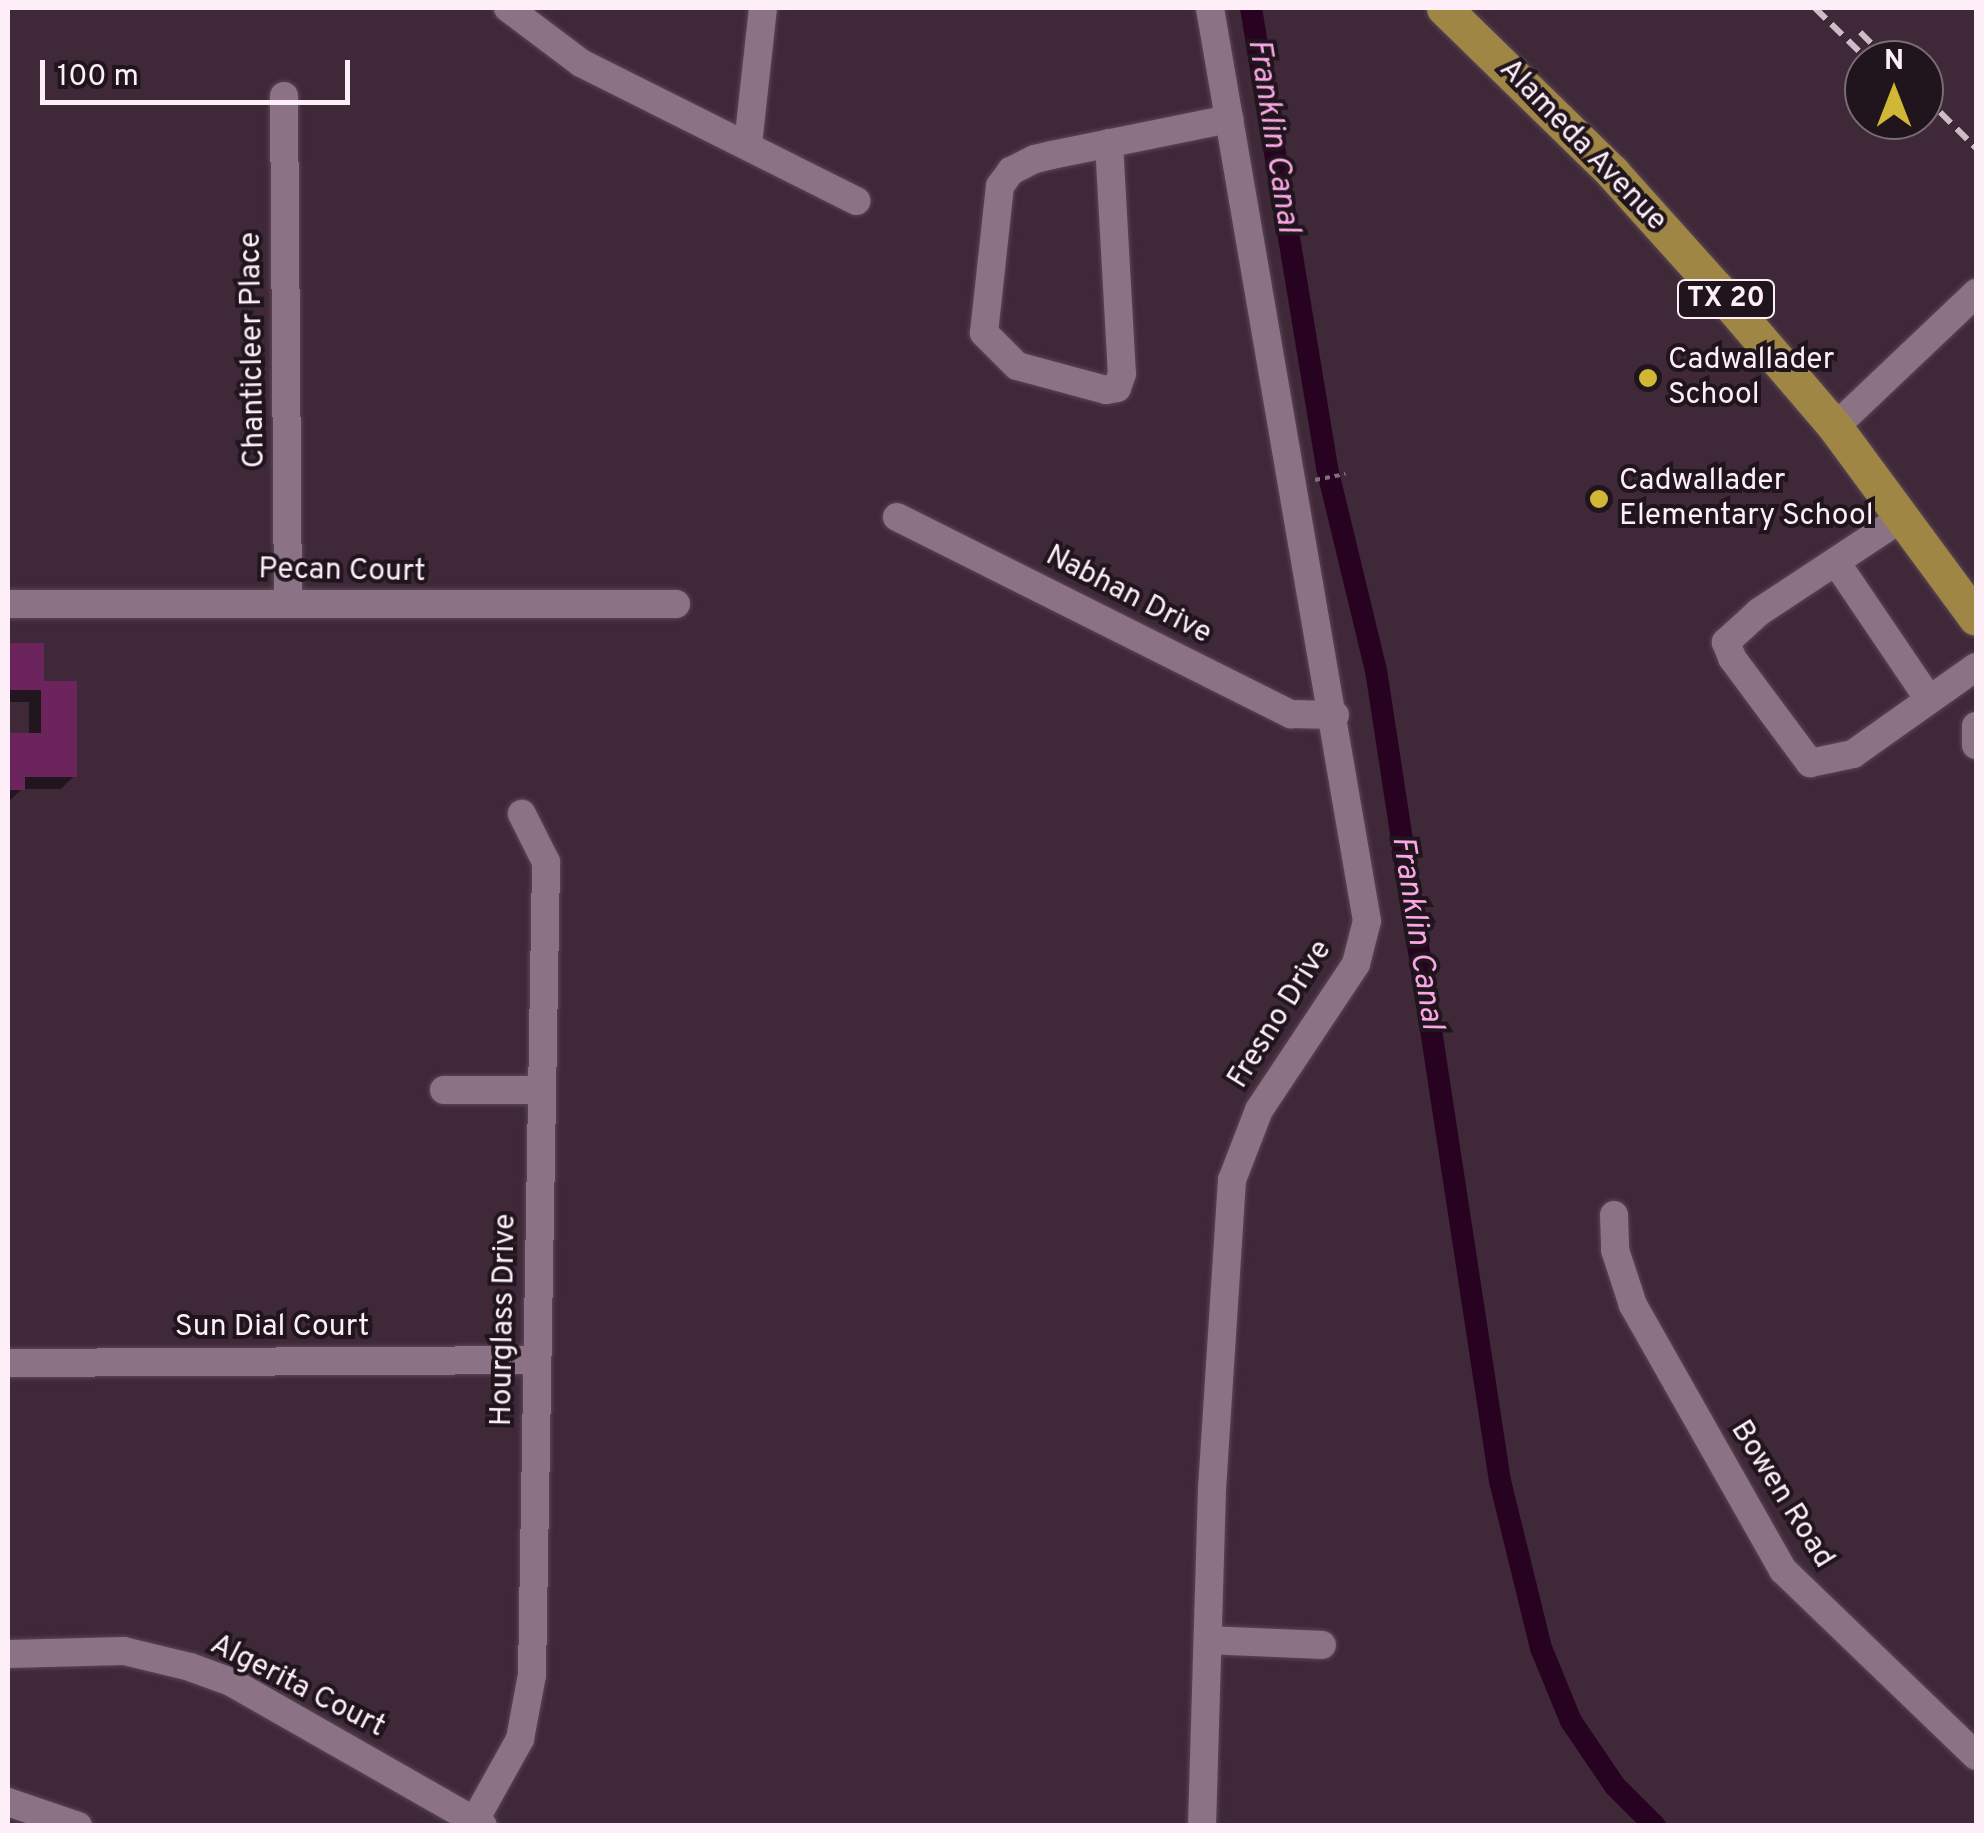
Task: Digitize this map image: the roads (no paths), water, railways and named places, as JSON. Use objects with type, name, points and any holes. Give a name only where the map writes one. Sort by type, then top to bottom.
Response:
[{"type":"main road","name":"Alameda Avenue","points":[[1444,8],[1612,172],[1836,426],[1976,618]]},
{"type":"street","points":[[508,8],[581,63],[856,201]]},
{"type":"street","points":[[748,144],[763,8]]},
{"type":"street","name":"Fresno Drive","points":[[1202,1826],[1232,1180],[1259,1110],[1356,964],[1367,921],[1335,715],[1210,8]]},
{"type":"street","name":"Chanticleer Place","points":[[284,96],[288,602]]},
{"type":"street","points":[[1109,144],[1120,384],[1096,389],[1017,366],[984,334],[994,208],[1006,178],[1035,158],[1229,119]]},
{"type":"street","points":[[1836,426],[1975,299]]},
{"type":"street","points":[[1903,516],[1838,564],[1759,612],[1726,642],[1732,658],[1810,763],[1853,754],[1976,667]]},
{"type":"street","name":"Nabhan Drive","points":[[897,517],[1292,714],[1335,715]]},
{"type":"street","points":[[1838,564],[1928,698]]},
{"type":"street","name":"Pecan Court","points":[[8,604],[676,604]]},
{"type":"street","points":[[1976,726],[1976,745]]},
{"type":"street","name":"Hourglass Drive","points":[[479,1823],[509,1767],[528,1711],[546,862],[522,814]]},
{"type":"street","points":[[444,1090],[542,1090]]},
{"type":"street","name":"Bowen Road","points":[[1614,1215],[1616,1250],[1633,1306],[1783,1570],[1976,1756]]},
{"type":"street","name":"Sun Dial Court","points":[[8,1362],[537,1360]]},
{"type":"street","points":[[1208,1640],[1322,1645]]},
{"type":"street","name":"Algerita Court","points":[[8,1654],[124,1651],[190,1666],[231,1682],[479,1823]]},
{"type":"street","points":[[8,1802],[78,1826]]},
{"type":"street","points":[[8,1813],[10,1826]]},
{"type":"waterway","name":"Franklin Canal","points":[[1251,8],[1327,468],[1376,670],[1500,1481],[1541,1648],[1571,1721],[1615,1786],[1655,1826]]},
{"type":"railway","points":[[1815,8],[1848,40]]},
{"type":"railway","points":[[1860,32],[1868,40]]},
{"type":"railway","points":[[1944,116],[1976,148]]},
{"type":"place","name":"Cadwallader School","points":[[1648,378]]},
{"type":"place","name":"Cadwallader Elementary School","points":[[1599,499]]}]
